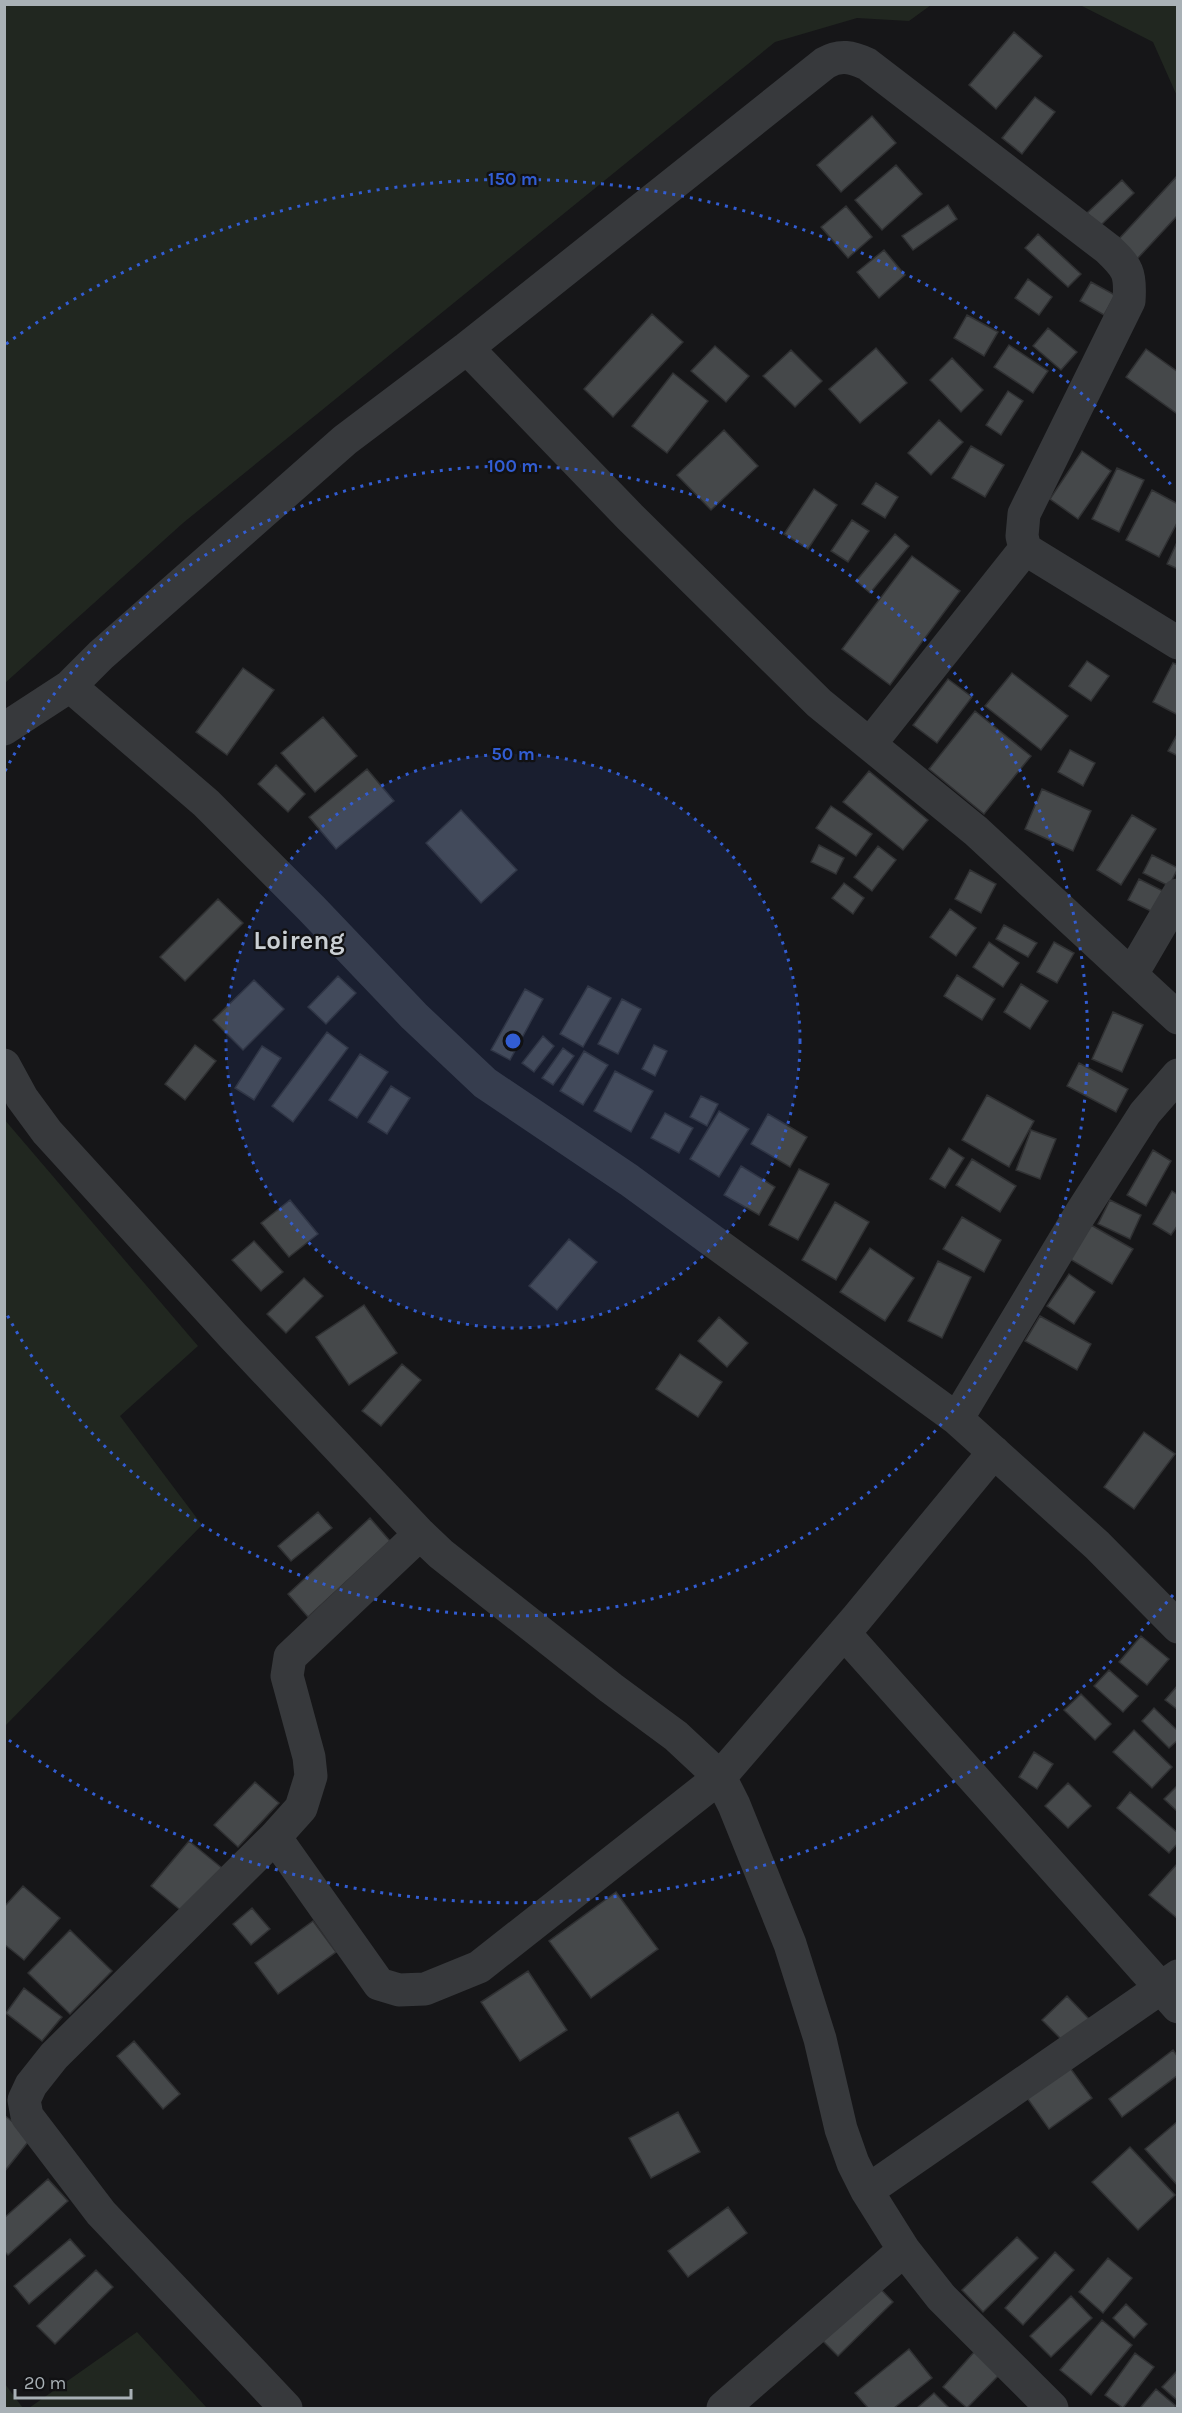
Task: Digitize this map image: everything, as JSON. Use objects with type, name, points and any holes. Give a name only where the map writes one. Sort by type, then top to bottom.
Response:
[{"type":"street","points":[[4,729],[70,686],[101,655],[345,440],[467,348],[834,57],[856,59],[867,64],[1108,249],[1125,265],[1130,279],[1129,301],[1023,514],[1022,536],[1025,549],[1178,643]]},
{"type":"street","points":[[467,348],[630,517],[811,695],[976,831],[1178,1018]]},
{"type":"street","points":[[870,744],[1025,549]]},
{"type":"street","points":[[70,686],[206,803],[414,1016],[484,1083],[629,1180],[957,1419],[1097,1545],[1178,1627]]},
{"type":"street","points":[[1132,974],[1178,896]]},
{"type":"street","points":[[4,1065],[22,1098],[47,1132],[232,1336],[420,1534],[441,1554],[566,1653],[676,1736],[720,1777],[734,1805],[790,1944],[820,2039],[841,2128],[853,2163],[867,2191],[904,2250],[941,2297],[1052,2409]]},
{"type":"street","points":[[957,1419],[1079,1216],[1145,1113],[1178,1075]]},
{"type":"street","points":[[275,1837],[379,1984],[399,1990],[425,1989],[478,1967],[720,1777],[844,1633],[994,1452]]},
{"type":"street","points":[[286,2409],[102,2213],[27,2116],[24,2100],[31,2085],[54,2056],[275,1837],[301,1808],[311,1776],[309,1757],[287,1676],[290,1657],[420,1534]]},
{"type":"street","points":[[844,1633],[1172,1990],[867,2191]]},
{"type":"street","points":[[723,2409],[904,2250]]},
{"type":"shaded area","points":[[5,4],[931,5],[909,21],[857,18],[775,42],[183,523],[5,683]]},
{"type":"shaded area","points":[[1080,5],[1177,5],[1177,96],[1153,42]]},
{"type":"shaded area","points":[[4,1119],[198,1346],[120,1416],[202,1525],[5,1726]]},
{"type":"shaded area","points":[[137,2332],[207,2408],[29,2408]]},
{"type":"shaded area","points":[[5,2384],[23,2408],[5,2408]]},
{"type":"building","points":[[1014,32],[1042,56],[996,109],[969,85]]},
{"type":"building","points":[[1035,97],[1055,112],[1022,154],[1002,138]]},
{"type":"building","points":[[872,116],[896,143],[841,192],[817,165]]},
{"type":"building","points":[[896,165],[922,194],[882,230],[855,200]]},
{"type":"building","points":[[1178,175],[1178,215],[1137,259],[1117,241]]},
{"type":"building","points":[[1122,180],[1134,193],[1100,226],[1087,213]]},
{"type":"building","points":[[948,205],[957,219],[913,250],[902,236]]},
{"type":"building","points":[[846,206],[872,237],[848,258],[821,227]]},
{"type":"building","points":[[1038,234],[1081,274],[1068,287],[1025,248]]},
{"type":"building","points":[[884,250],[905,275],[879,298],[857,272]]},
{"type":"building","points":[[1028,279],[1052,297],[1039,315],[1015,298]]},
{"type":"building","points":[[1091,282],[1115,295],[1104,315],[1080,301]]},
{"type":"building","points":[[652,314],[683,342],[613,417],[584,389]]},
{"type":"building","points":[[967,315],[998,332],[984,356],[954,338]]},
{"type":"building","points":[[1048,328],[1077,352],[1061,370],[1033,346]]},
{"type":"building","points":[[1009,345],[1048,371],[1033,393],[994,367]]},
{"type":"building","points":[[715,346],[749,376],[726,402],[691,371]]},
{"type":"building","points":[[876,348],[907,383],[860,423],[829,389]]},
{"type":"building","points":[[1146,349],[1178,372],[1178,411],[1176,413],[1126,377]]},
{"type":"building","points":[[791,350],[822,381],[795,407],[763,376]]},
{"type":"building","points":[[952,358],[983,390],[961,412],[930,380]]},
{"type":"building","points":[[673,373],[708,401],[667,453],[632,426]]},
{"type":"building","points":[[1008,391],[1023,401],[1001,435],[986,425]]},
{"type":"building","points":[[939,420],[963,442],[931,475],[908,453]]},
{"type":"building","points":[[724,430],[758,466],[711,510],[677,475]]},
{"type":"building","points":[[971,446],[1004,465],[985,497],[952,478]]},
{"type":"building","points":[[1082,451],[1111,471],[1078,519],[1050,499]]},
{"type":"building","points":[[1117,468],[1144,480],[1119,532],[1092,519]]},
{"type":"building","points":[[876,483],[898,497],[885,518],[862,504]]},
{"type":"building","points":[[814,489],[837,505],[808,549],[784,534]]},
{"type":"building","points":[[1152,490],[1178,504],[1178,521],[1159,557],[1126,540]]},
{"type":"building","points":[[852,520],[869,531],[848,562],[831,551]]},
{"type":"building","points":[[895,534],[909,546],[870,593],[856,581]]},
{"type":"building","points":[[1178,540],[1178,569],[1167,564]]},
{"type":"building","points":[[912,556],[960,591],[890,685],[842,649]]},
{"type":"building","points":[[1087,661],[1109,676],[1091,701],[1069,686]]},
{"type":"building","points":[[1173,663],[1178,665],[1178,715],[1153,702]]},
{"type":"building","points":[[243,668],[274,690],[227,755],[196,732]]},
{"type":"building","points":[[1012,673],[1068,716],[1041,750],[985,706]]},
{"type":"building","points":[[948,679],[972,697],[937,743],[913,725]]},
{"type":"building","points":[[975,711],[1031,756],[984,814],[929,769]]},
{"type":"building","points":[[323,717],[357,756],[315,792],[281,753]]},
{"type":"building","points":[[1178,733],[1178,756],[1168,751]]},
{"type":"building","points":[[1070,750],[1095,763],[1083,786],[1058,772]]},
{"type":"building","points":[[276,765],[305,794],[288,812],[258,784]]},
{"type":"building","points":[[367,769],[394,801],[336,849],[309,817]]},
{"type":"building","points":[[869,771],[928,820],[903,850],[843,802]]},
{"type":"building","points":[[1042,789],[1091,811],[1073,851],[1025,829]]},
{"type":"building","points":[[831,806],[872,834],[856,856],[816,828]]},
{"type":"building","points":[[461,810],[517,870],[481,903],[426,843]]},
{"type":"building","points":[[1132,815],[1156,829],[1121,885],[1097,870]]},
{"type":"building","points":[[819,845],[844,858],[836,874],[811,862]]},
{"type":"building","points":[[878,846],[896,860],[872,891],[854,877]]},
{"type":"building","points":[[1152,855],[1178,868],[1169,886],[1143,873]]},
{"type":"building","points":[[970,870],[996,884],[981,913],[955,899]]},
{"type":"building","points":[[1139,879],[1167,893],[1157,914],[1128,900]]},
{"type":"building","points":[[844,883],[864,898],[853,914],[832,898]]},
{"type":"building","points":[[218,899],[243,923],[185,981],[160,957]]},
{"type":"building","points":[[950,909],[976,928],[956,956],[930,937]]},
{"type":"building","points":[[1004,925],[1037,943],[1028,957],[996,939]]},
{"type":"building","points":[[989,942],[1019,963],[1003,987],[973,967]]},
{"type":"building","points":[[1054,942],[1074,953],[1057,983],[1037,972]]},
{"type":"building","points":[[957,975],[995,999],[982,1020],[944,996]]},
{"type":"building","points":[[338,976],[356,993],[326,1024],[308,1007]]},
{"type":"building","points":[[254,980],[284,1009],[243,1050],[213,1020]]},
{"type":"building","points":[[1021,984],[1048,1001],[1030,1029],[1004,1012]]},
{"type":"building","points":[[588,986],[611,998],[583,1047],[560,1034]]},
{"type":"building","points":[[525,989],[543,999],[510,1060],[491,1050]]},
{"type":"building","points":[[622,999],[641,1009],[618,1054],[598,1044]]},
{"type":"building","points":[[1113,1012],[1143,1025],[1122,1072],[1092,1059]]},
{"type":"building","points":[[327,1032],[348,1048],[293,1122],[272,1106]]},
{"type":"building","points":[[543,1036],[554,1046],[534,1072],[522,1063]]},
{"type":"building","points":[[195,1045],[216,1061],[185,1100],[165,1084]]},
{"type":"building","points":[[654,1045],[667,1051],[655,1076],[642,1069]]},
{"type":"building","points":[[262,1046],[281,1058],[254,1100],[235,1088]]},
{"type":"building","points":[[563,1048],[574,1056],[553,1085],[542,1078]]},
{"type":"building","points":[[584,1051],[608,1065],[583,1105],[560,1091]]},
{"type":"building","points":[[360,1054],[388,1072],[357,1118],[329,1100]]},
{"type":"building","points":[[1079,1063],[1128,1089],[1116,1112],[1067,1086]]},
{"type":"building","points":[[615,1071],[653,1091],[631,1132],[594,1111]]},
{"type":"building","points":[[391,1086],[410,1098],[387,1134],[368,1122]]},
{"type":"building","points":[[987,1095],[1034,1121],[1009,1167],[962,1140]]},
{"type":"building","points":[[701,1096],[718,1104],[707,1126],[690,1117]]},
{"type":"building","points":[[719,1111],[749,1129],[719,1177],[690,1159]]},
{"type":"building","points":[[665,1113],[693,1128],[679,1153],[651,1138]]},
{"type":"building","points":[[768,1114],[807,1137],[790,1167],[751,1144]]},
{"type":"building","points":[[1031,1130],[1056,1139],[1040,1179],[1016,1170]]},
{"type":"building","points":[[949,1148],[964,1158],[945,1188],[930,1179]]},
{"type":"building","points":[[1153,1150],[1171,1161],[1146,1206],[1127,1195]]},
{"type":"building","points":[[972,1159],[1016,1186],[1000,1212],[956,1185]]},
{"type":"building","points":[[741,1166],[775,1187],[759,1215],[724,1195]]},
{"type":"building","points":[[799,1169],[829,1184],[798,1240],[769,1225]]},
{"type":"building","points":[[1172,1191],[1178,1195],[1178,1225],[1171,1235],[1153,1224]]},
{"type":"building","points":[[290,1200],[318,1234],[289,1257],[261,1223]]},
{"type":"building","points":[[1110,1200],[1141,1215],[1130,1239],[1098,1224]]},
{"type":"building","points":[[835,1202],[869,1222],[836,1280],[802,1260]]},
{"type":"building","points":[[962,1217],[1001,1240],[984,1272],[943,1249]]},
{"type":"building","points":[[1091,1225],[1133,1249],[1112,1284],[1070,1259]]},
{"type":"building","points":[[569,1239],[597,1262],[557,1310],[529,1286]]},
{"type":"building","points":[[254,1241],[283,1272],[261,1291],[232,1260]]},
{"type":"building","points":[[870,1248],[914,1278],[885,1321],[840,1292]]},
{"type":"building","points":[[938,1261],[971,1277],[942,1338],[908,1321]]},
{"type":"building","points":[[1069,1274],[1095,1292],[1074,1324],[1047,1306]]},
{"type":"building","points":[[304,1278],[323,1296],[286,1333],[267,1314]]},
{"type":"building","points":[[364,1305],[397,1353],[349,1385],[316,1337]]},
{"type":"building","points":[[1040,1316],[1091,1344],[1077,1370],[1025,1341]]},
{"type":"building","points":[[719,1317],[748,1343],[727,1367],[698,1341]]},
{"type":"building","points":[[680,1354],[722,1382],[698,1417],[656,1389]]},
{"type":"building","points":[[402,1364],[421,1380],[381,1426],[362,1411]]},
{"type":"building","points":[[1144,1432],[1175,1454],[1134,1509],[1104,1487]]},
{"type":"building","points":[[318,1512],[332,1528],[291,1561],[278,1546]]},
{"type":"building","points":[[370,1518],[390,1541],[308,1617],[288,1594]]},
{"type":"building","points":[[1141,1636],[1169,1659],[1147,1685],[1119,1662]]},
{"type":"building","points":[[1109,1670],[1138,1696],[1123,1712],[1094,1686]]},
{"type":"building","points":[[1178,1685],[1178,1710],[1165,1700]]},
{"type":"building","points":[[1081,1694],[1111,1724],[1095,1740],[1064,1710]]},
{"type":"building","points":[[1154,1708],[1178,1731],[1178,1740],[1169,1748],[1142,1721]]},
{"type":"building","points":[[1134,1730],[1172,1767],[1152,1788],[1113,1752]]},
{"type":"building","points":[[1034,1752],[1053,1764],[1037,1789],[1019,1777]]},
{"type":"building","points":[[255,1782],[279,1803],[238,1847],[214,1825]]},
{"type":"building","points":[[1068,1783],[1091,1806],[1068,1828],[1045,1806]]},
{"type":"building","points":[[1178,1785],[1178,1812],[1164,1799]]},
{"type":"building","points":[[1130,1792],[1178,1833],[1178,1843],[1169,1853],[1117,1808]]},
{"type":"building","points":[[189,1841],[222,1868],[184,1913],[151,1886]]},
{"type":"building","points":[[1178,1863],[1178,1919],[1149,1895]]},
{"type":"building","points":[[23,1886],[60,1918],[24,1960],[4,1944],[4,1907]]},
{"type":"building","points":[[616,1892],[658,1949],[591,1998],[549,1941]]},
{"type":"building","points":[[252,1908],[270,1929],[251,1945],[233,1924]]},
{"type":"building","points":[[313,1921],[336,1952],[278,1994],[255,1963]]},
{"type":"building","points":[[70,1930],[112,1971],[70,2014],[28,1973]]},
{"type":"building","points":[[528,1971],[567,2030],[520,2061],[481,2002]]},
{"type":"building","points":[[24,1988],[62,2017],[42,2041],[6,2013]]},
{"type":"building","points":[[1067,1996],[1091,2021],[1066,2044],[1042,2020]]},
{"type":"building","points":[[134,2041],[180,2094],[163,2109],[117,2056]]},
{"type":"building","points":[[1173,2050],[1178,2057],[1178,2075],[1122,2117],[1109,2099]]},
{"type":"building","points":[[1068,2065],[1092,2098],[1049,2129],[1025,2095]]},
{"type":"building","points":[[678,2112],[700,2152],[651,2178],[629,2138]]},
{"type":"building","points":[[4,2115],[32,2137],[4,2172]]},
{"type":"building","points":[[1178,2121],[1178,2186],[1145,2149]]},
{"type":"building","points":[[1130,2147],[1175,2195],[1138,2230],[1092,2182]]},
{"type":"building","points":[[48,2179],[68,2201],[8,2255],[4,2251],[4,2218]]},
{"type":"building","points":[[728,2207],[747,2233],[688,2277],[668,2251]]},
{"type":"building","points":[[1017,2237],[1038,2258],[983,2312],[962,2290]]},
{"type":"building","points":[[70,2239],[85,2256],[29,2304],[14,2286]]},
{"type":"building","points":[[1055,2252],[1074,2270],[1023,2325],[1005,2308]]},
{"type":"building","points":[[1108,2258],[1132,2278],[1103,2313],[1079,2292]]},
{"type":"building","points":[[96,2270],[113,2287],[55,2344],[37,2326]]},
{"type":"building","points":[[874,2282],[893,2302],[838,2356],[819,2337]]},
{"type":"building","points":[[1071,2296],[1092,2318],[1051,2357],[1030,2336]]},
{"type":"building","points":[[1126,2304],[1147,2324],[1134,2338],[1113,2318]]},
{"type":"building","points":[[1102,2320],[1132,2345],[1091,2395],[1060,2370]]},
{"type":"building","points":[[909,2349],[932,2378],[894,2408],[868,2408],[855,2393]]},
{"type":"building","points":[[975,2351],[1001,2373],[967,2408],[943,2387]]},
{"type":"building","points":[[1135,2353],[1154,2367],[1123,2408],[1105,2395]]},
{"type":"building","points":[[1178,2370],[1178,2401],[1162,2387]]},
{"type":"building","points":[[1156,2389],[1176,2406],[1174,2408],[1140,2408]]},
{"type":"building","points":[[934,2393],[949,2408],[917,2408]]},
{"type":"district","name":"Loireng","points":[[299,940]]}]
